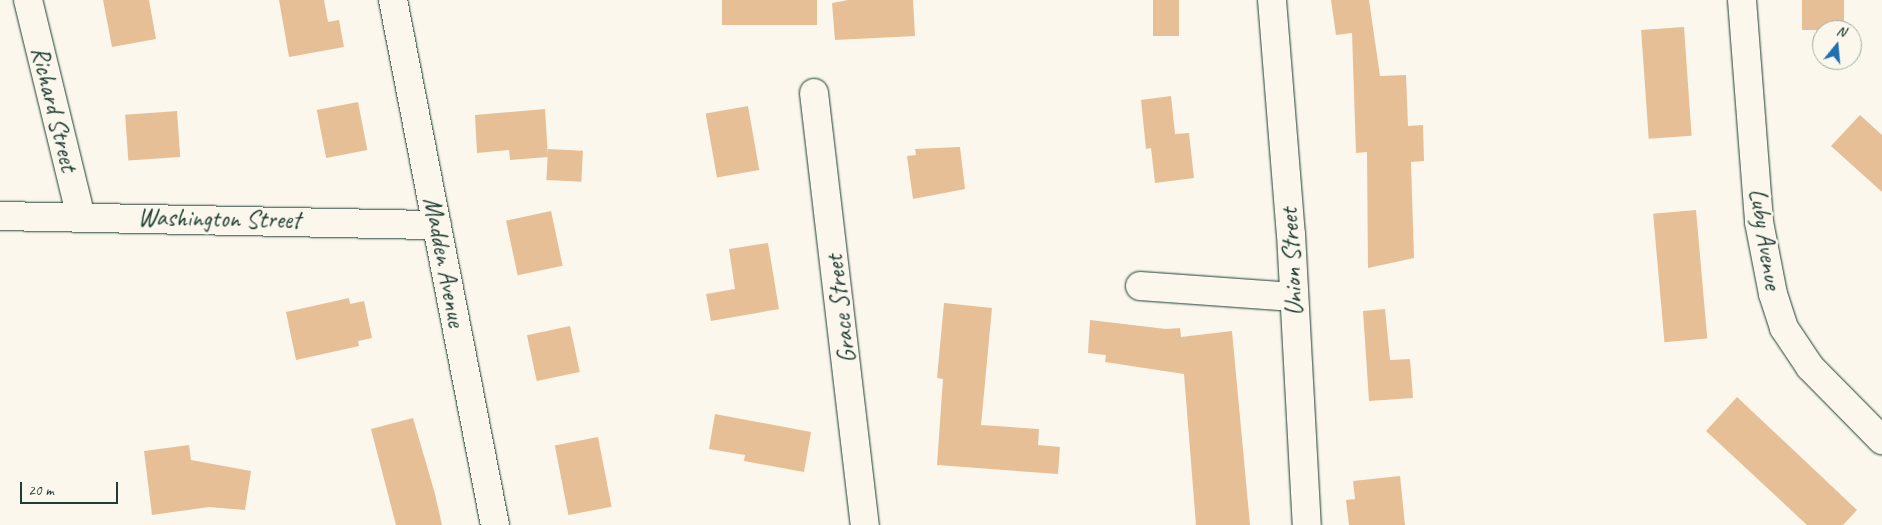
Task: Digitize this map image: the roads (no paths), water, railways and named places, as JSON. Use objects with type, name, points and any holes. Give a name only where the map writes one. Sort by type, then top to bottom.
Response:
[{"type":"street","name":"Richard Street","points":[[28,0],[81,217]]},
{"type":"street","name":"Madden Avenue","points":[[393,0],[495,525]]},
{"type":"street","name":"Union Street","points":[[1272,0],[1294,297],[1307,525]]},
{"type":"street","name":"Luby Avenue","points":[[1742,0],[1759,222],[1773,294],[1784,328],[1810,367],[1882,440]]},
{"type":"street","name":"Grace Street","points":[[814,93],[865,525]]},
{"type":"street","name":"Washington Street","points":[[0,216],[437,225]]},
{"type":"street","points":[[1140,286],[1294,297]]}]
